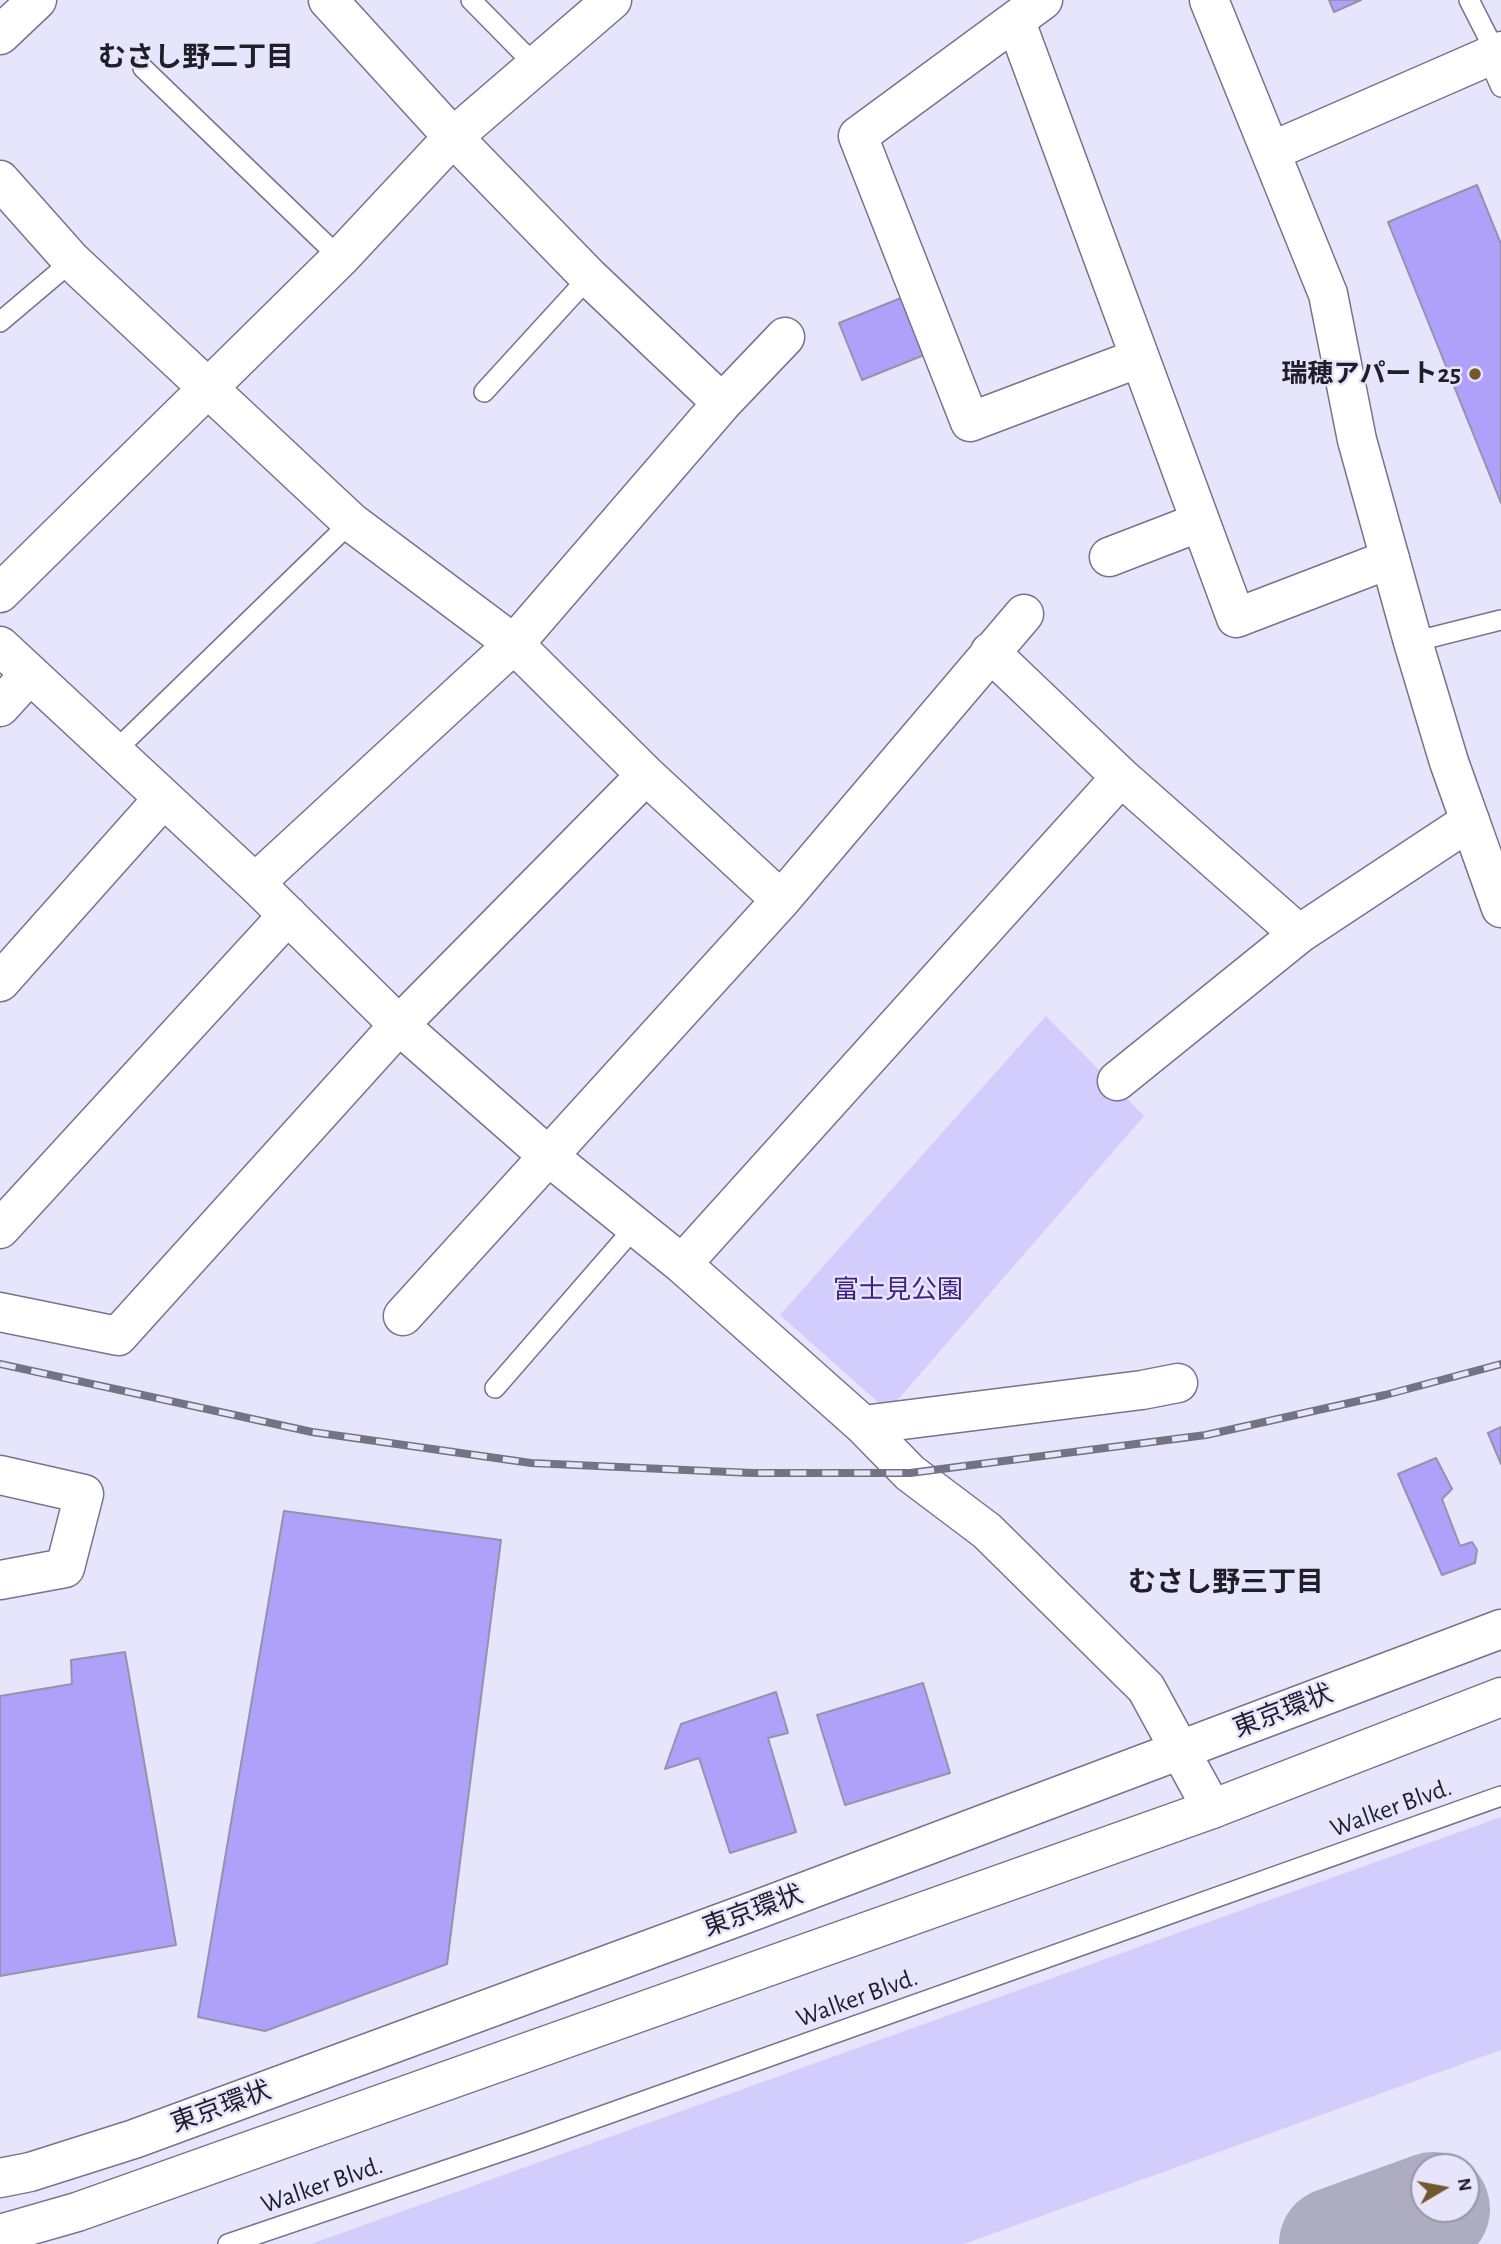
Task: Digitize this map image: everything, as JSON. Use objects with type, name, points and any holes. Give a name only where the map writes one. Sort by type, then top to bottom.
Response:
[{"type":"main road","points":[[0,35],[37,0]]},
{"type":"main road","points":[[328,0],[453,137],[589,277],[722,403]]},
{"type":"main road","points":[[0,593],[340,258],[453,137],[612,0]]},
{"type":"main road","points":[[1209,0],[1328,295],[1357,440],[1413,642],[1449,762],[1501,908]]},
{"type":"main road","points":[[1139,358],[970,422],[858,136],[1030,11],[1139,358],[1236,618],[1390,559]]},
{"type":"main road","points":[[1272,152],[1496,62]]},
{"type":"main road","points":[[0,180],[72,261],[351,522],[514,643],[646,775],[781,900]]},
{"type":"main road","points":[[255,883],[514,643],[722,403],[785,337]]},
{"type":"main road","points":[[1109,557],[1200,522]]},
{"type":"main road","points":[[402,1316],[781,900],[1024,614]]},
{"type":"main road","points":[[0,646],[255,883],[399,1025],[547,1155],[682,1264],[863,1425],[911,1473],[987,1531],[1146,1688],[1212,1809]]},
{"type":"main road","points":[[990,652],[1121,777],[1300,934]]},
{"type":"main road","points":[[0,707],[30,674]]},
{"type":"main road","points":[[0,1312],[118,1336],[399,1025],[646,775]]},
{"type":"main road","points":[[682,1264],[1121,777]]},
{"type":"main road","points":[[0,982],[163,799]]},
{"type":"main road","points":[[1117,1081],[1300,934],[1470,821]]},
{"type":"main road","points":[[0,1229],[288,915]]},
{"type":"main road","points":[[863,1425],[1142,1390],[1178,1383]]},
{"type":"main road","points":[[0,1475],[84,1494],[65,1568],[0,1580]]},
{"type":"main road","name":"東京環状","points":[[0,2178],[30,2172],[134,2139],[756,1910],[1501,1629]]},
{"type":"main road","name":"東京環状","points":[[0,2234],[90,2208],[1212,1809],[1501,1697]]},
{"type":"lane","points":[[471,0],[537,67]]},
{"type":"lane","points":[[1469,0],[1496,62]]},
{"type":"lane","points":[[143,68],[340,258]]},
{"type":"lane","points":[[0,322],[72,261]]},
{"type":"lane","points":[[484,391],[589,277]]},
{"type":"lane","points":[[114,752],[351,522]]},
{"type":"lane","points":[[1413,642],[1501,620]]},
{"type":"lane","points":[[495,1388],[635,1227]]},
{"type":"lane","name":"Walker Blvd.","points":[[228,2244],[526,2143],[1501,1796]]},
{"type":"green space","name":"富士見公園","points":[[1046,1016],[1144,1116],[888,1411],[780,1315]]},
{"type":"green space","points":[[1501,1817],[1501,2050],[964,2244],[311,2244]]},
{"type":"building","points":[[1329,0],[1361,0],[1334,12]]},
{"type":"building","name":"瑞穂アパート25","points":[[1477,185],[1501,244],[1501,503],[1388,222]]},
{"type":"building","points":[[901,298],[924,355],[862,380],[839,323]]},
{"type":"building","points":[[1501,1427],[1501,1464],[1488,1433]]},
{"type":"building","points":[[1436,1458],[1452,1489],[1442,1499],[1460,1546],[1472,1542],[1477,1550],[1475,1563],[1442,1575],[1398,1474]]},
{"type":"building","points":[[284,1511],[501,1540],[447,1964],[265,2031],[198,2017]]},
{"type":"building","points":[[125,1652],[176,1945],[0,1976],[0,1696],[72,1684],[71,1660]]},
{"type":"building","points":[[923,1683],[950,1773],[845,1805],[817,1715]]},
{"type":"building","points":[[776,1692],[788,1733],[768,1738],[796,1832],[730,1853],[699,1758],[665,1769],[681,1724]]},
{"type":"taxiway","points":[[1336,2244],[1410,2217]]},
{"type":"railway","points":[[0,1364],[312,1432],[531,1463],[752,1473],[910,1473],[1206,1435],[1385,1395],[1501,1364]]},
{"type":"place","name":"瑞穂アパート25","points":[[1475,374]]},
{"type":"district","name":"むさし野二丁目","points":[[196,58]]},
{"type":"district","name":"むさし野三丁目","points":[[1226,1583]]}]
